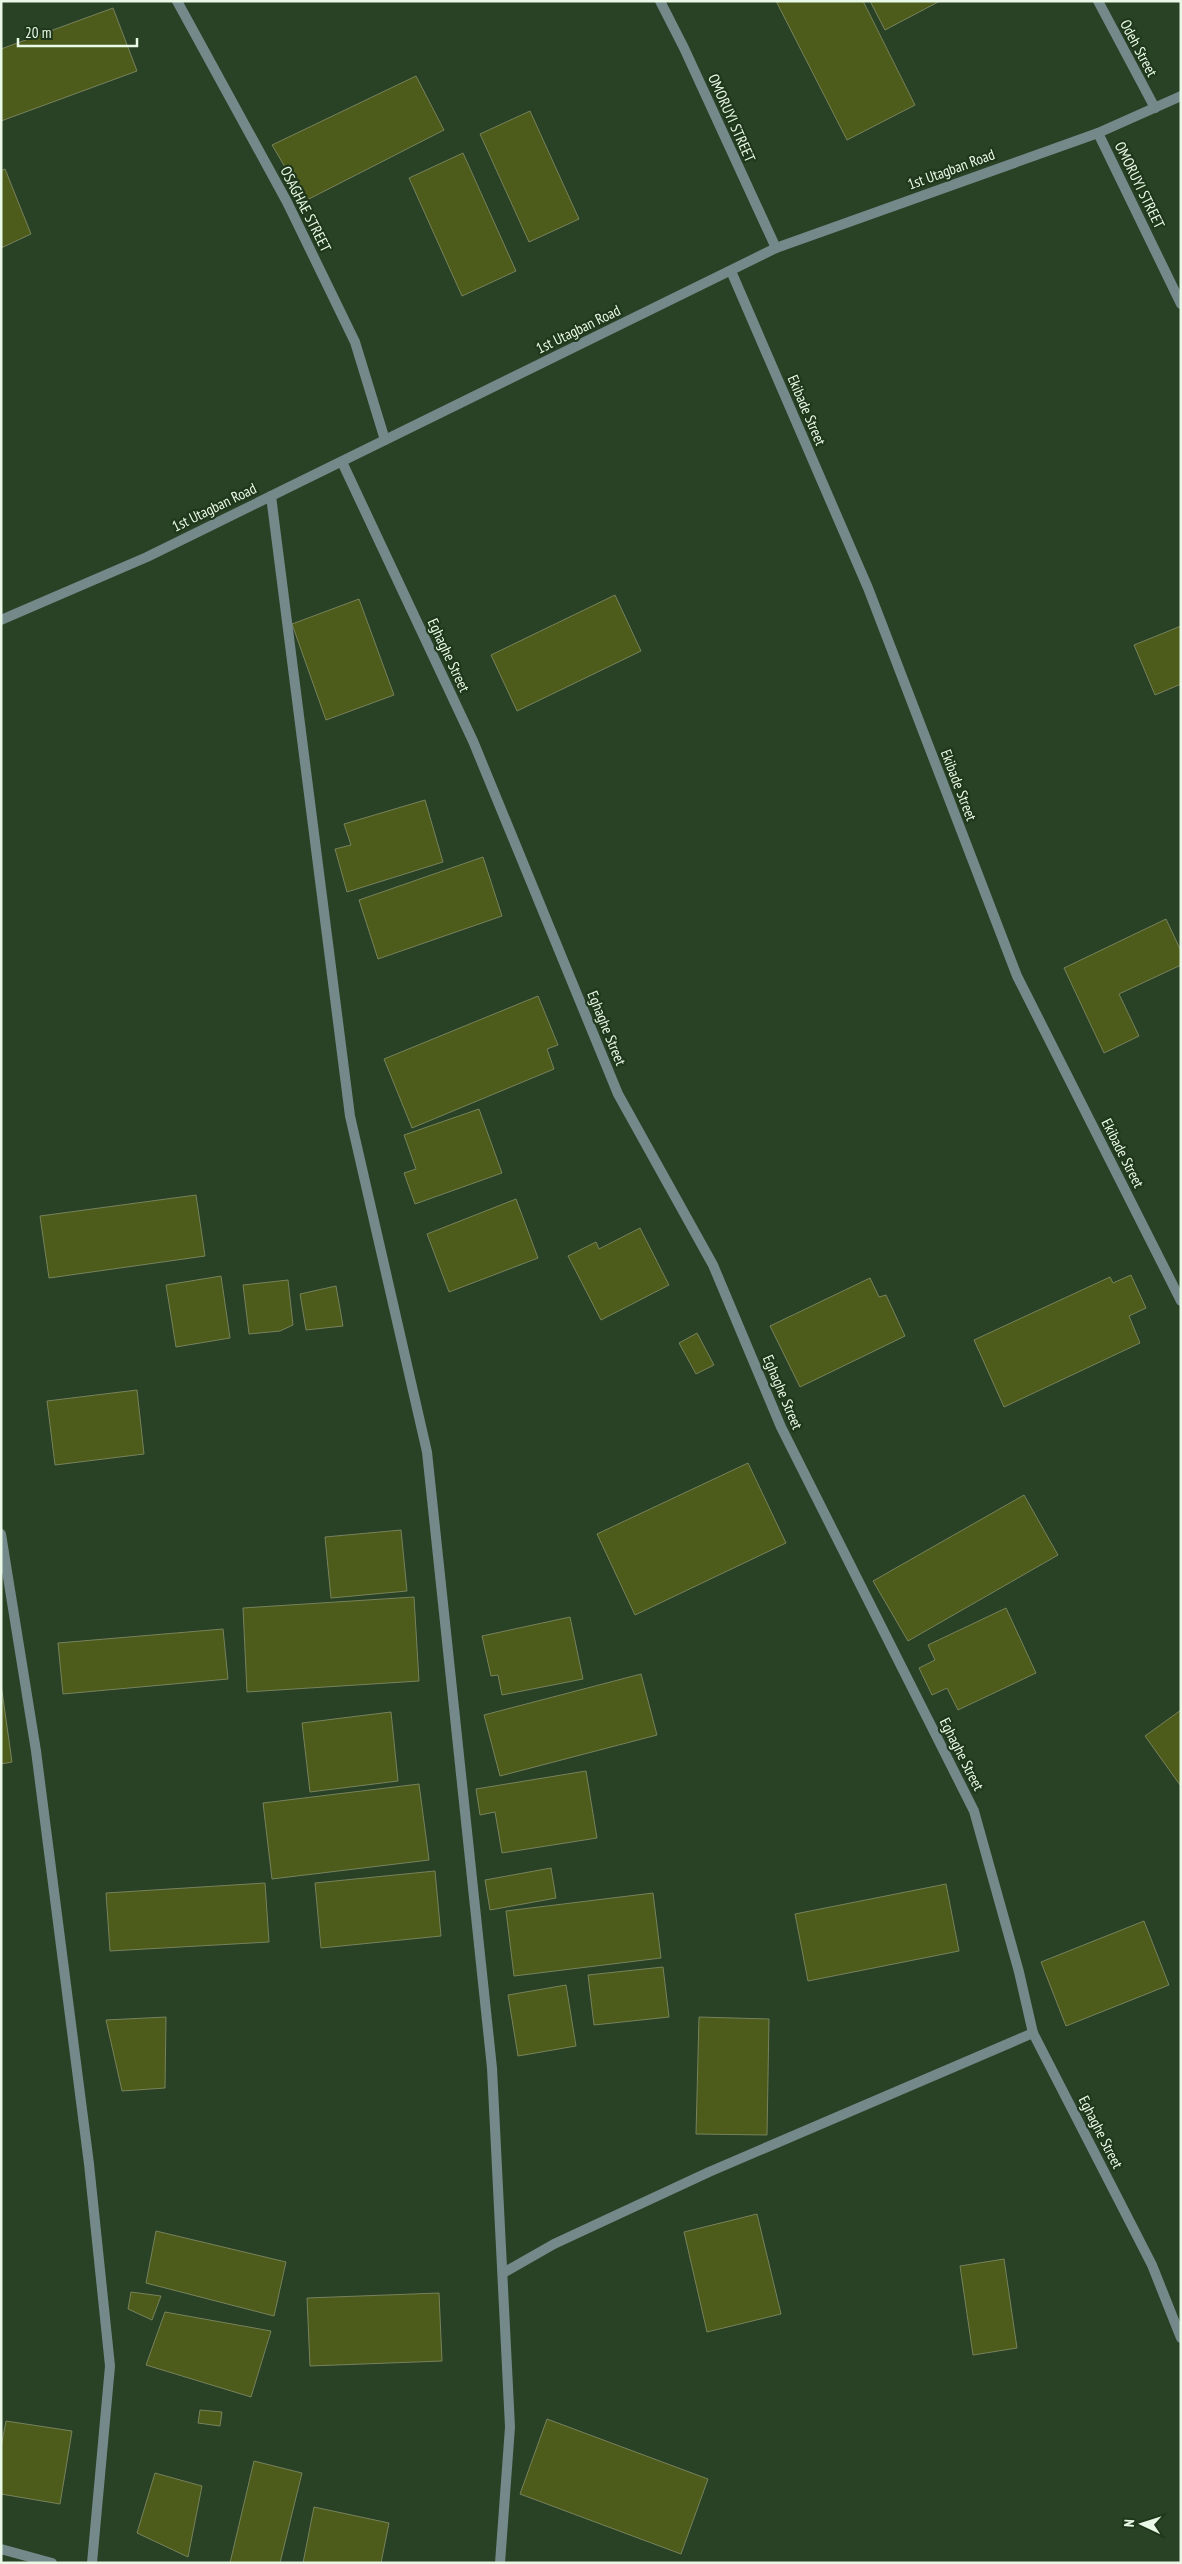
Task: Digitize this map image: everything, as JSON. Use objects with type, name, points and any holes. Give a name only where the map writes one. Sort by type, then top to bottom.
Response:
[{"type":"street","name":"OSAGHAE STREET","points":[[177,1],[287,202],[355,342],[385,440]]},
{"type":"street","name":"OMORUYI STREET","points":[[660,1],[684,48],[776,248]]},
{"type":"street","name":"Odeh Street","points":[[1098,1],[1155,108]]},
{"type":"street","name":"1st Utagban Road","points":[[1,620],[147,557],[776,248],[1098,133],[1181,96]]},
{"type":"street","name":"OMORUYI STREET","points":[[1098,133],[1181,304]]},
{"type":"street","name":"Ekibade Street","points":[[730,271],[868,588],[1017,976],[1181,1301]]},
{"type":"street","name":"Eghaghe Street","points":[[342,462],[473,741],[618,1094],[713,1265],[780,1427],[974,1811],[1034,2033],[1152,2265],[1181,2338]]},
{"type":"street","points":[[271,496],[350,1116],[427,1452],[492,2068],[510,2427],[500,2563]]},
{"type":"street","points":[[1,1534],[36,1751],[89,2164],[110,2366],[92,2563]]},
{"type":"street","points":[[503,2273],[554,2244],[709,2172],[1034,2033]]},
{"type":"street","points":[[1,2549],[52,2563]]},
{"type":"building","points":[[776,1],[863,1],[915,105],[847,140]]},
{"type":"building","points":[[870,1],[940,1],[885,30]]},
{"type":"building","points":[[113,8],[137,71],[1,121],[1,49]]},
{"type":"building","points":[[416,76],[444,130],[305,201],[272,145]]},
{"type":"building","points":[[530,111],[579,219],[529,242],[480,134]]},
{"type":"building","points":[[463,153],[516,271],[462,296],[409,178]]},
{"type":"building","points":[[5,169],[31,234],[1,248],[1,171]]},
{"type":"building","points":[[615,595],[641,651],[517,711],[491,655]]},
{"type":"building","points":[[359,599],[394,695],[326,720],[292,624]]},
{"type":"building","points":[[1181,626],[1181,684],[1155,695],[1134,645]]},
{"type":"building","points":[[425,800],[443,862],[347,892],[335,849],[351,845],[344,824]]},
{"type":"building","points":[[483,857],[502,916],[378,959],[359,900]]},
{"type":"building","points":[[1166,919],[1181,951],[1181,965],[1119,994],[1139,1036],[1104,1053],[1064,968]]},
{"type":"building","points":[[538,996],[558,1045],[547,1049],[554,1069],[412,1128],[384,1059]]},
{"type":"building","points":[[479,1109],[502,1173],[415,1204],[404,1173],[416,1169],[404,1135]]},
{"type":"building","points":[[196,1195],[205,1256],[49,1278],[40,1216]]},
{"type":"building","points":[[516,1199],[538,1258],[449,1292],[427,1234]]},
{"type":"building","points":[[640,1228],[669,1285],[601,1320],[568,1256],[596,1242],[599,1249]]},
{"type":"building","points":[[1131,1275],[1146,1308],[1129,1316],[1140,1343],[1004,1407],[974,1340],[1110,1277],[1113,1283]]},
{"type":"building","points":[[221,1276],[230,1338],[176,1347],[166,1285]]},
{"type":"building","points":[[870,1278],[879,1297],[886,1295],[905,1336],[800,1387],[770,1326]]},
{"type":"building","points":[[288,1280],[293,1325],[280,1331],[249,1334],[243,1285]]},
{"type":"building","points":[[336,1286],[343,1326],[306,1330],[300,1294]]},
{"type":"building","points":[[697,1333],[714,1365],[696,1374],[679,1343]]},
{"type":"building","points":[[137,1390],[144,1454],[55,1465],[47,1401]]},
{"type":"building","points":[[748,1463],[786,1543],[635,1615],[597,1534]]},
{"type":"building","points":[[1024,1495],[1058,1555],[908,1641],[873,1581]]},
{"type":"building","points":[[401,1530],[407,1591],[331,1598],[325,1537]]},
{"type":"building","points":[[414,1597],[419,1681],[247,1692],[243,1608]]},
{"type":"building","points":[[1006,1608],[1036,1673],[958,1710],[947,1688],[932,1695],[919,1668],[935,1660],[928,1645]]},
{"type":"building","points":[[570,1617],[583,1679],[502,1695],[498,1675],[491,1676],[482,1636]]},
{"type":"building","points":[[223,1629],[228,1679],[63,1694],[58,1643]]},
{"type":"building","points":[[641,1674],[657,1735],[500,1776],[484,1715]]},
{"type":"building","points":[[1,1691],[12,1762],[1,1764]]},
{"type":"building","points":[[1181,1710],[1181,1784],[1180,1785],[1145,1736]]},
{"type":"building","points":[[391,1712],[398,1781],[310,1792],[302,1723]]},
{"type":"building","points":[[586,1771],[597,1838],[502,1853],[495,1812],[480,1815],[476,1789]]},
{"type":"building","points":[[419,1784],[429,1860],[272,1879],[263,1803]]},
{"type":"building","points":[[551,1868],[556,1898],[490,1910],[485,1880]]},
{"type":"building","points":[[435,1871],[441,1936],[321,1948],[315,1883]]},
{"type":"building","points":[[265,1883],[269,1942],[110,1951],[106,1893]]},
{"type":"building","points":[[946,1884],[959,1951],[808,1981],[795,1914]]},
{"type":"building","points":[[653,1893],[661,1958],[514,1976],[506,1911]]},
{"type":"building","points":[[1144,1921],[1169,1985],[1066,2026],[1041,1962]]},
{"type":"building","points":[[663,1967],[669,2017],[594,2025],[588,1975]]},
{"type":"building","points":[[566,1985],[576,2046],[518,2056],[508,1995]]},
{"type":"building","points":[[166,2017],[165,2088],[122,2091],[106,2020]]},
{"type":"building","points":[[699,2017],[769,2019],[767,2135],[696,2134]]},
{"type":"building","points":[[757,2214],[781,2314],[707,2332],[684,2232]]},
{"type":"building","points":[[156,2231],[286,2262],[274,2316],[146,2283]]},
{"type":"building","points":[[1004,2259],[1017,2348],[973,2355],[960,2266]]},
{"type":"building","points":[[131,2292],[161,2296],[152,2320],[128,2309]]},
{"type":"building","points":[[439,2293],[442,2361],[310,2366],[307,2298]]},
{"type":"building","points":[[165,2312],[271,2331],[251,2397],[146,2365]]},
{"type":"building","points":[[200,2410],[222,2412],[220,2426],[198,2423]]},
{"type":"building","points":[[547,2419],[708,2479],[681,2554],[520,2494]]},
{"type":"building","points":[[6,2421],[72,2431],[60,2504],[1,2494],[1,2447]]},
{"type":"building","points":[[254,2461],[302,2473],[280,2563],[230,2563]]},
{"type":"building","points":[[155,2473],[202,2486],[188,2557],[137,2533]]},
{"type":"building","points":[[314,2507],[389,2523],[381,2563],[303,2563]]}]
